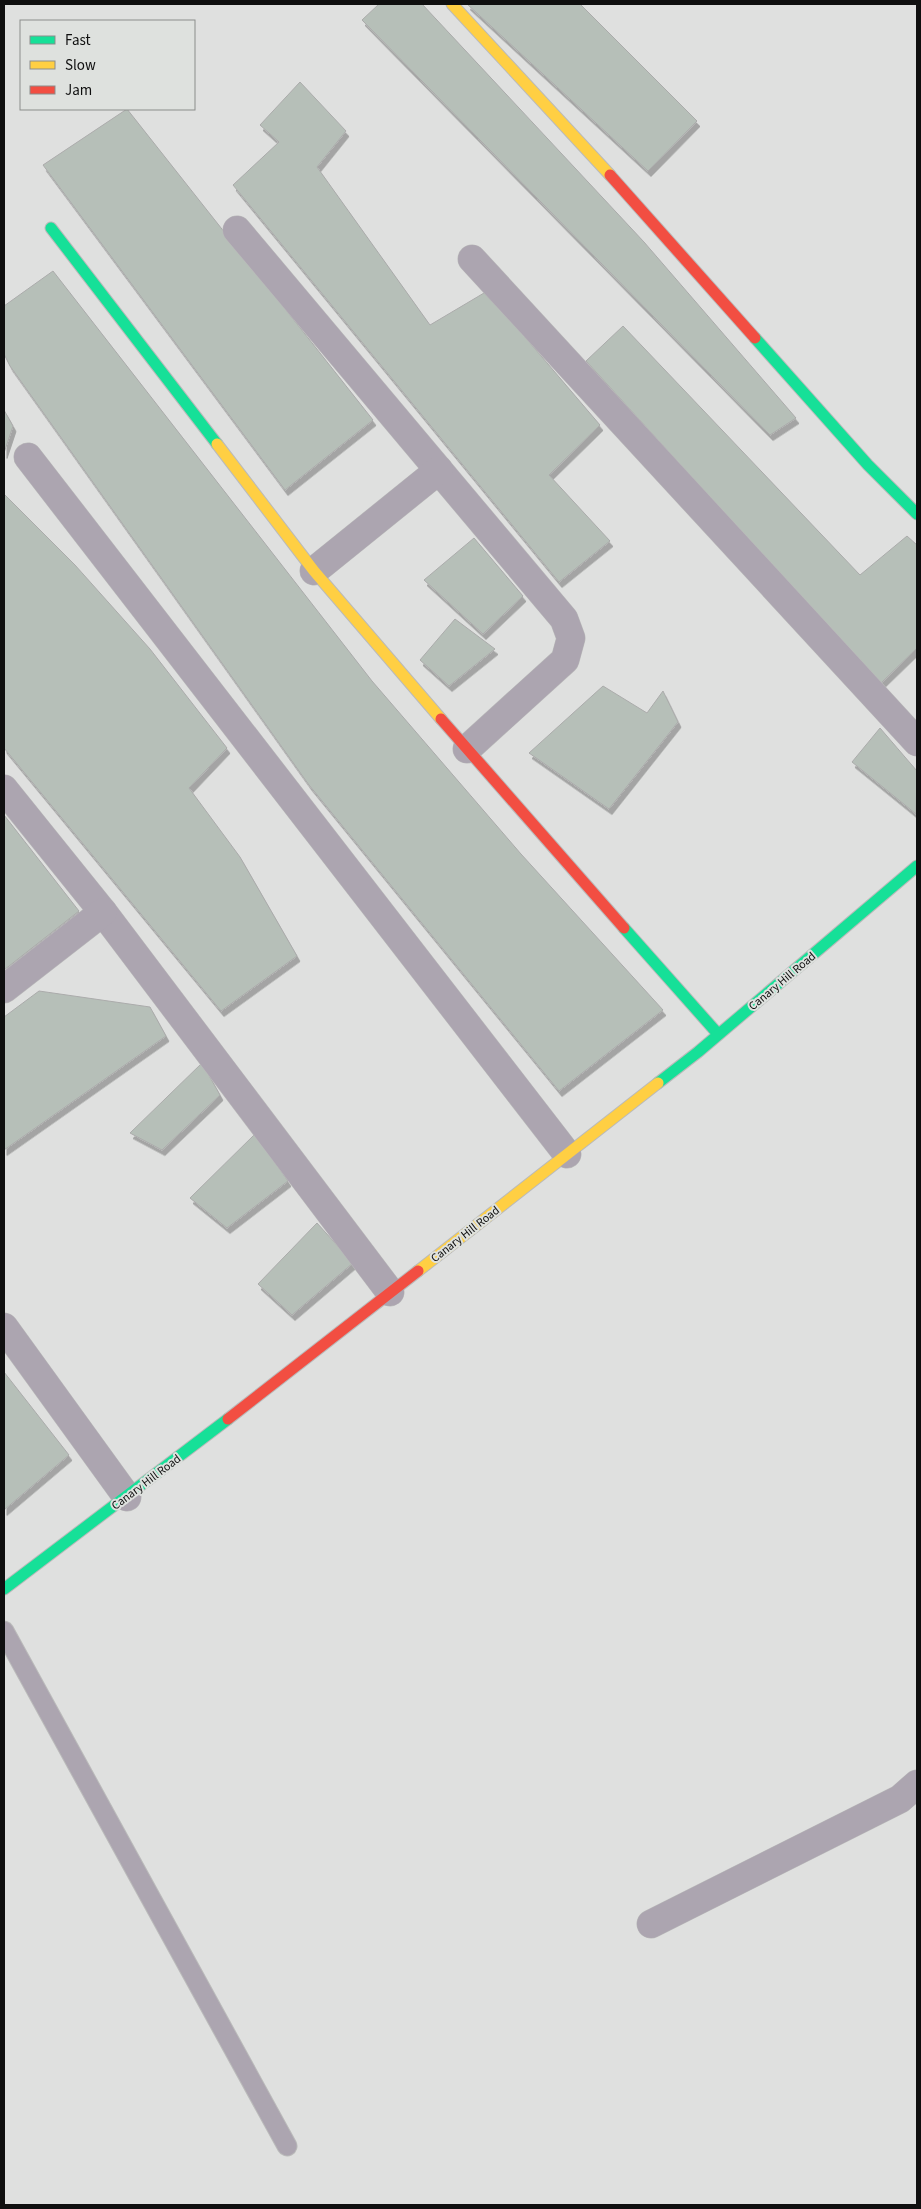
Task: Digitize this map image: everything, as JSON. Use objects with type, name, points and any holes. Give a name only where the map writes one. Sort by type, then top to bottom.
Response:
[{"type":"street","points":[[452,4],[632,199],[868,465],[917,514]]},
{"type":"street","points":[[51,228],[314,571],[467,749],[718,1034]]},
{"type":"street","points":[[237,230],[564,620],[572,638],[565,660],[467,749]]},
{"type":"street","points":[[472,259],[917,742]]},
{"type":"street","points":[[28,457],[567,1154]]},
{"type":"street","points":[[314,571],[439,470]]},
{"type":"street","points":[[4,789],[103,912],[390,1292]]},
{"type":"street","name":"Canary Hill Road","points":[[4,1589],[127,1497],[567,1154],[718,1034],[917,866]]},
{"type":"street","points":[[4,988],[103,912]]},
{"type":"street","points":[[4,1327],[127,1497]]},
{"type":"street","points":[[651,1924],[900,1799],[917,1784]]},
{"type":"lane","points":[[4,1631],[287,2146]]},
{"type":"building","points":[[379,4],[422,4],[644,242],[796,418],[770,435],[362,20]]},
{"type":"building","points":[[467,4],[580,4],[697,121],[648,171]]},
{"type":"building","points":[[300,82],[346,131],[317,167],[430,325],[484,293],[513,323],[600,425],[549,475],[610,541],[559,582],[233,185],[279,142],[260,125]]},
{"type":"building","points":[[128,110],[373,420],[285,490],[43,165]]},
{"type":"building","points":[[53,271],[372,681],[521,854],[663,1010],[559,1091],[309,785],[10,366],[4,354],[4,306]]},
{"type":"building","points":[[623,326],[860,575],[907,536],[917,545],[917,648],[880,684],[586,361]]},
{"type":"building","points":[[4,410],[13,426],[4,453]]},
{"type":"building","points":[[4,494],[75,565],[150,649],[227,748],[189,788],[240,857],[297,956],[221,1011],[4,748]]},
{"type":"building","points":[[474,538],[523,596],[483,634],[424,580]]},
{"type":"building","points":[[455,619],[495,649],[449,686],[420,660]]},
{"type":"building","points":[[603,686],[647,713],[663,691],[678,722],[609,809],[529,753]]},
{"type":"building","points":[[880,728],[917,771],[916,814],[852,762]]},
{"type":"building","points":[[4,815],[79,911],[4,970]]},
{"type":"building","points":[[39,991],[150,1007],[166,1036],[4,1150],[4,1017]]},
{"type":"building","points":[[202,1063],[220,1095],[162,1150],[130,1133]]},
{"type":"building","points":[[255,1134],[288,1181],[227,1228],[190,1198]]},
{"type":"building","points":[[317,1223],[353,1263],[292,1315],[258,1284]]},
{"type":"building","points":[[4,1372],[69,1455],[4,1510]]},
{"type":"traffic: fast","points":[[51,228],[217,444]]},
{"type":"traffic: fast","points":[[755,338],[868,465],[917,514]]},
{"type":"traffic: fast","points":[[658,1083],[698,1052],[917,866]]},
{"type":"traffic: fast","points":[[624,928],[718,1034]]},
{"type":"traffic: fast","points":[[4,1589],[228,1419]]},
{"type":"traffic: slow","points":[[452,4],[610,175]]},
{"type":"traffic: slow","points":[[217,444],[314,571],[441,719]]},
{"type":"traffic: slow","points":[[418,1271],[658,1083]]},
{"type":"traffic: jam","points":[[610,175],[755,338]]},
{"type":"traffic: jam","points":[[441,719],[624,928]]},
{"type":"traffic: jam","points":[[228,1419],[418,1271]]}]
